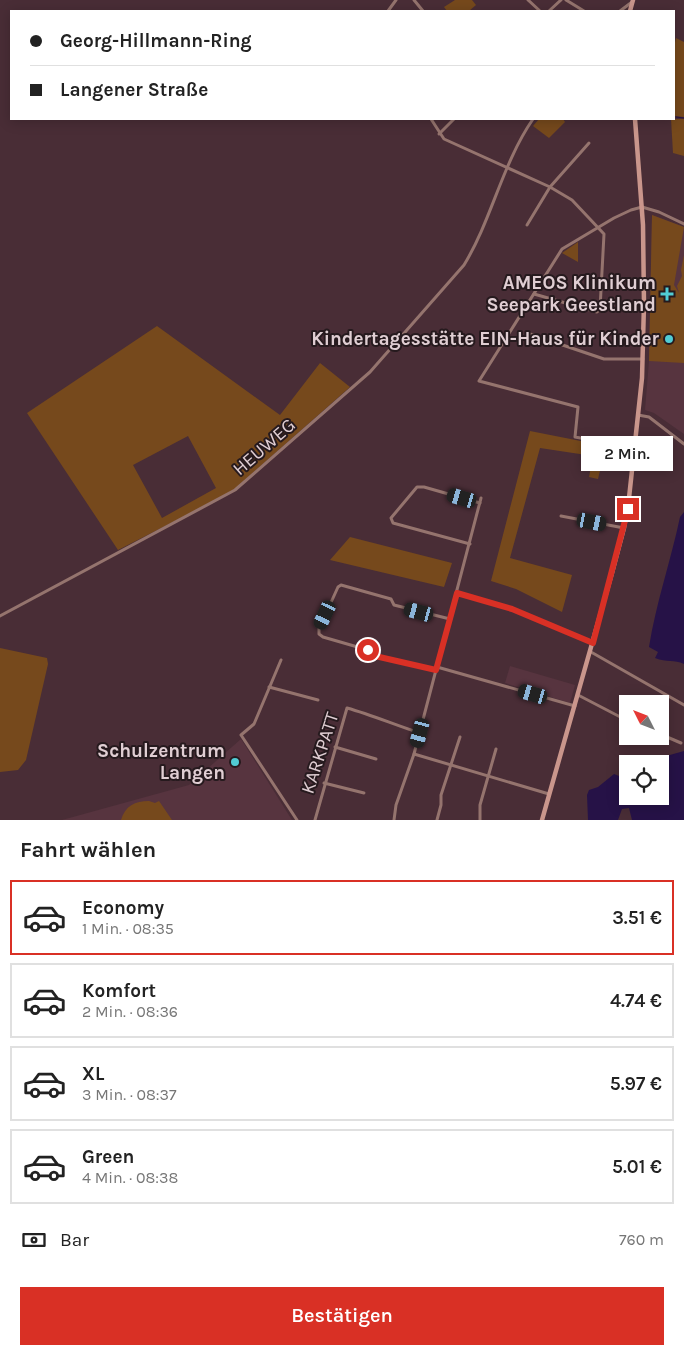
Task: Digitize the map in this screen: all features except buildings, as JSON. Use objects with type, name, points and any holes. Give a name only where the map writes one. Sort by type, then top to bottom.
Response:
[{"type":"main road","points":[[542,820],[624,528],[643,359],[642,207],[635,120]]},
{"type":"street","points":[[414,0],[422,10]]},
{"type":"street","points":[[528,0],[539,10]]},
{"type":"street","points":[[550,10],[561,0]]},
{"type":"street","points":[[566,0],[582,10]]},
{"type":"street","points":[[621,10],[632,1]]},
{"type":"street","points":[[432,120],[444,139],[507,167],[572,200],[604,234],[600,309],[597,312],[534,294]]},
{"type":"street","points":[[439,134],[453,120]]},
{"type":"street","name":"HEUWEG","points":[[0,616],[237,489],[370,372],[464,265],[507,167],[532,120]]},
{"type":"street","points":[[527,225],[550,188],[590,143]]},
{"type":"street","points":[[634,448],[575,437],[578,407],[479,381],[562,249],[631,210],[642,207],[659,212],[684,224]]},
{"type":"street","points":[[530,334],[604,359],[643,359]]},
{"type":"street","points":[[638,415],[649,417],[684,444]]},
{"type":"street","points":[[470,544],[393,523],[391,518],[417,487],[424,487],[480,503]]},
{"type":"street","points":[[394,820],[396,805],[420,733],[481,498]]},
{"type":"street","points":[[561,516],[624,528]]},
{"type":"street","points":[[450,619],[394,605],[391,599],[341,585],[338,587],[318,629],[319,634],[323,637],[368,650],[375,656],[437,669],[575,706]]},
{"type":"street","points":[[457,593],[512,609],[593,643]]},
{"type":"street","points":[[590,652],[684,705]]},
{"type":"street","points":[[281,660],[254,724],[241,735],[296,820]]},
{"type":"street","points":[[269,687],[318,700]]},
{"type":"street","points":[[578,695],[619,716]]},
{"type":"street","name":"KARKPATT","points":[[315,820],[324,783],[347,708],[377,717],[394,726],[420,733]]},
{"type":"street","points":[[437,820],[441,805],[441,795],[460,737]]},
{"type":"street","points":[[669,738],[682,743]]},
{"type":"street","points":[[335,747],[376,759]]},
{"type":"street","points":[[480,820],[480,805],[496,750]]},
{"type":"street","points":[[414,754],[549,794]]},
{"type":"street","points":[[324,783],[364,793]]},
{"type":"shaded area","points":[[455,0],[472,0],[476,5],[470,10],[446,10],[444,7]]},
{"type":"shaded area","points":[[676,38],[684,42],[684,117],[675,116]]},
{"type":"shaded area","points":[[684,119],[684,156],[673,153],[671,120]]},
{"type":"shaded area","points":[[538,120],[564,120],[565,122],[549,138],[533,126]]},
{"type":"shaded area","name":"AMEOS Klinikum Seepark Geestland","points":[[652,215],[684,227],[684,434],[654,413],[645,410],[649,361]]},
{"type":"shaded area","name":"AMEOS Klinikum Seepark Geestland","points":[[652,215],[684,227],[674,285],[679,293],[677,286],[682,276],[681,270],[684,255],[684,363],[649,361]]},
{"type":"shaded area","points":[[578,242],[578,262],[562,253]]},
{"type":"shaded area","points":[[157,326],[280,415],[320,363],[350,387],[230,493],[118,550],[27,413]],"holes":[[[188,436],[216,488],[162,518],[133,465]]]},
{"type":"shaded area","points":[[530,431],[606,446],[598,479],[589,477],[593,456],[540,448],[510,558],[572,575],[562,612],[516,589],[491,581]]},
{"type":"shaded area","points":[[684,512],[684,664],[655,658],[658,652],[649,647],[680,517]]},
{"type":"shaded area","points":[[350,537],[452,563],[444,587],[330,560]]},
{"type":"shaded area","points":[[0,648],[47,658],[48,664],[26,760],[18,770],[0,772]]},
{"type":"shaded area","points":[[510,666],[575,685],[570,703],[505,683]]},
{"type":"shaded area","name":"Schulzentrum Langen","points":[[241,739],[292,820],[62,820],[189,785]]},
{"type":"shaded area","points":[[684,751],[684,820],[632,820],[629,808],[622,809],[618,820],[588,820],[587,795],[589,790],[598,787],[614,774],[619,776],[619,805],[669,805],[669,755]]},
{"type":"shaded area","points":[[149,801],[155,803],[159,801],[172,820],[121,820],[125,811],[131,805]]},
{"type":"waterway","points":[[676,117],[684,118]]},
{"type":"place","name":"AMEOS Klinikum Seepark Geestland","points":[[667,294]]},
{"type":"place","name":"Kindertagesstätte EIN-Haus für Kinder","points":[[669,339]]},
{"type":"place","name":"Schulzentrum Langen","points":[[235,762]]},
{"type":"route","points":[[368,650],[375,656],[419,668],[436,670],[457,593],[512,609],[593,643],[628,509]]}]
